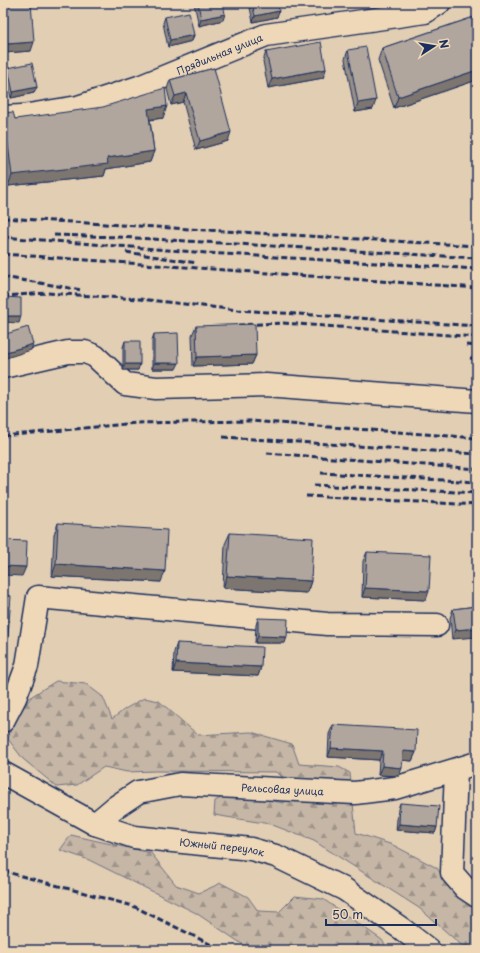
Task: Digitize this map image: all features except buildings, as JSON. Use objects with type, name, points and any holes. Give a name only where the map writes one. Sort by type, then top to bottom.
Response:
[{"type":"street","name":"Прядильная улица","points":[[3,117],[22,116],[78,107],[139,87],[266,35],[425,12],[439,3]]},
{"type":"street","points":[[3,367],[68,352],[85,352],[95,356],[125,384],[156,388],[266,385],[477,400]]},
{"type":"street","points":[[3,721],[15,698],[27,666],[38,597],[327,624],[437,625]]},
{"type":"street","name":"Рельсовая улица","points":[[95,824],[114,808],[138,792],[180,784],[355,794],[395,788],[477,763]]},
{"type":"street","points":[[456,770],[452,873],[465,888],[477,896]]},
{"type":"street","name":"Южный переулок","points":[[3,773],[95,824],[134,837],[251,849],[276,856],[344,889],[402,929],[429,950]]},
{"type":"green space","points":[[56,681],[86,684],[103,697],[112,719],[125,709],[144,698],[159,701],[198,735],[251,732],[292,744],[299,764],[339,767],[350,773],[356,833],[393,845],[437,868],[457,897],[477,905],[477,950],[467,950],[419,908],[314,841],[270,824],[214,815],[215,801],[230,793],[284,803],[288,783],[277,772],[127,772],[104,767],[77,785],[57,787],[23,759],[8,739],[13,721],[32,696]]},
{"type":"green space","points":[[71,835],[151,853],[176,885],[199,893],[221,883],[248,897],[258,911],[279,912],[295,896],[323,899],[382,940],[388,950],[251,950],[196,913],[89,860],[60,850]]},
{"type":"railway","points":[[3,218],[477,246]]},
{"type":"railway","points":[[54,235],[118,237],[477,258]]},
{"type":"railway","points":[[3,237],[207,253],[477,269]]},
{"type":"railway","points":[[126,252],[197,263]]},
{"type":"railway","points":[[3,254],[477,288]]},
{"type":"railway","points":[[3,277],[82,290]]},
{"type":"railway","points":[[3,296],[47,293],[139,299],[238,310],[477,326]]},
{"type":"railway","points":[[238,325],[283,323],[477,337]]},
{"type":"railway","points":[[466,345],[477,346]]},
{"type":"railway","points":[[470,358],[477,359]]},
{"type":"railway","points":[[472,369],[477,369]]},
{"type":"railway","points":[[3,436],[136,423],[250,421],[477,438]]},
{"type":"railway","points":[[223,437],[477,454]]},
{"type":"railway","points":[[267,453],[477,469]]},
{"type":"railway","points":[[321,473],[477,482]]},
{"type":"railway","points":[[314,485],[477,493]]},
{"type":"railway","points":[[306,496],[477,505]]},
{"type":"railway","points":[[3,871],[133,906],[222,950]]}]
